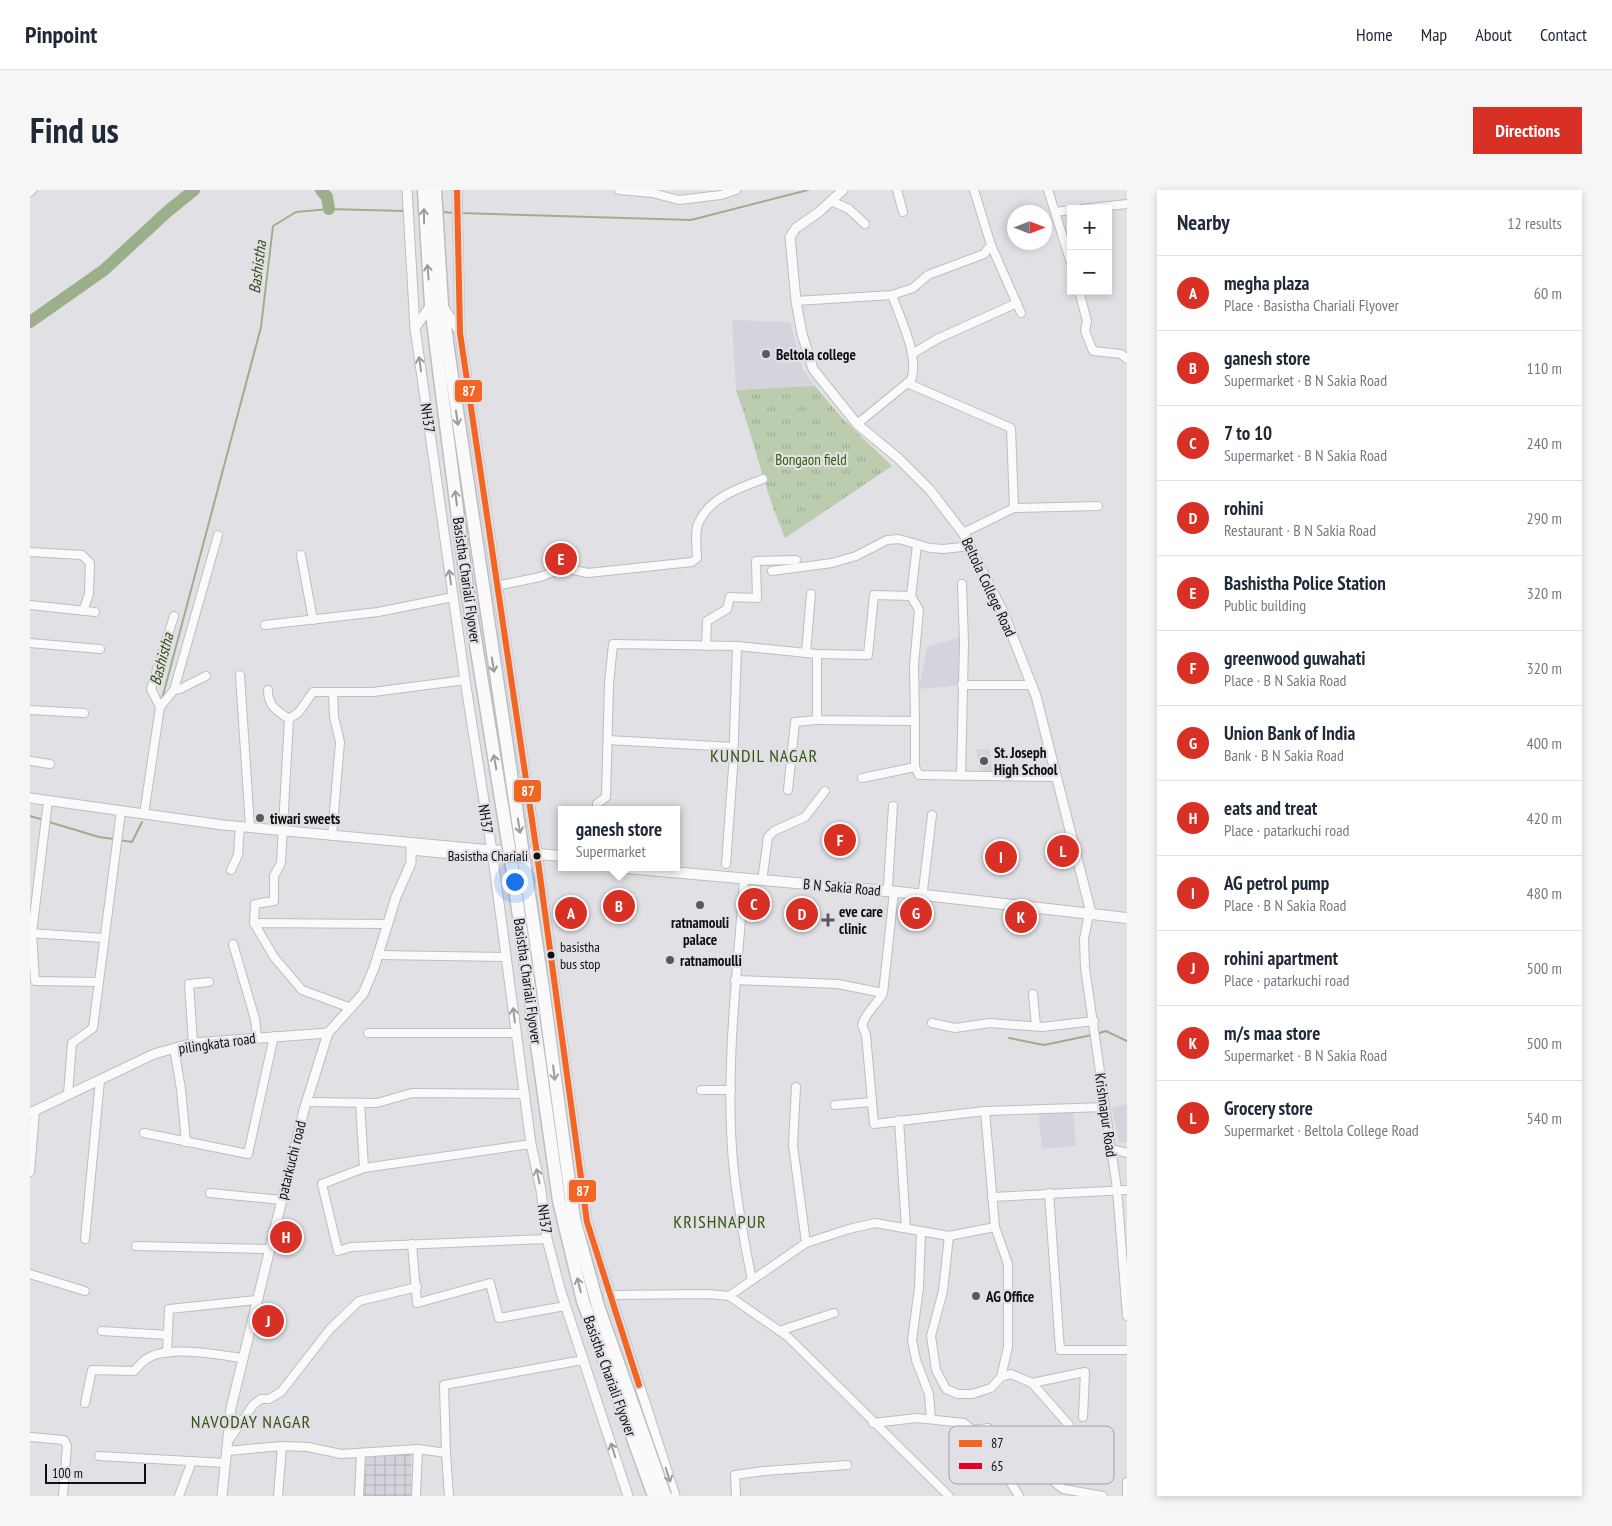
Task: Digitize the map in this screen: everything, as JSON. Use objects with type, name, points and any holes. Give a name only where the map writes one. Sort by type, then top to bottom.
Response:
[{"type":"highway","points":[[430,191],[436,305]]},
{"type":"highway","name":"Basistha Chariali Flyover","points":[[436,305],[544,989],[574,1219],[601,1315],[665,1496]]},
{"type":"highway","name":"Basistha Chariali Flyover","points":[[445,370],[468,595],[515,887],[559,1201],[583,1301],[654,1496]]},
{"type":"main road","points":[[492,854],[558,856]]},
{"type":"main road","points":[[538,857],[558,861]]},
{"type":"main road","name":"B N Sakia Road","points":[[680,867],[763,874],[1090,912],[1127,912]]},
{"type":"main road","name":"B N Sakia Road","points":[[659,871],[744,879],[923,890],[1127,918]]},
{"type":"street","points":[[619,190],[652,193],[679,200],[698,194],[736,190]]},
{"type":"street","name":"Beltola College Road","points":[[843,190],[819,212],[796,228],[790,237],[796,301],[802,334],[813,369],[857,424],[898,458],[930,490],[963,533],[970,546],[1003,612],[1032,685],[1090,912]]},
{"type":"street","points":[[897,190],[903,212]]},
{"type":"street","points":[[974,190],[990,245],[1021,312]]},
{"type":"street","points":[[1048,190],[1067,250]]},
{"type":"street","name":"NH37","points":[[407,192],[415,328],[464,680],[492,854],[531,1144],[541,1190],[547,1239],[565,1306],[628,1496]]},
{"type":"street","points":[[457,192],[460,333],[496,586],[538,857],[586,1222],[608,1295],[675,1496]]},
{"type":"street","points":[[831,201],[849,209],[865,224]]},
{"type":"street","points":[[1112,206],[1127,204]]},
{"type":"street","points":[[1055,212],[1067,210]]},
{"type":"street","points":[[796,301],[892,295],[914,288],[928,275],[984,254],[990,245]]},
{"type":"street","points":[[857,424],[907,384],[915,370],[912,354],[892,295]]},
{"type":"street","points":[[1080,295],[1087,321],[1085,331],[1093,351],[1121,354],[1127,359]]},
{"type":"street","points":[[912,354],[937,339],[1017,303]]},
{"type":"street","points":[[415,328],[436,305],[460,333]]},
{"type":"street","points":[[907,384],[1011,428],[1014,508]]},
{"type":"street","points":[[496,586],[540,577],[564,568],[588,573],[692,562],[697,558],[698,523],[711,505],[736,490],[763,479]]},
{"type":"street","points":[[963,533],[1014,508],[1098,506]]},
{"type":"street","points":[[144,814],[160,707],[174,690],[218,535]]},
{"type":"street","points":[[772,571],[832,563],[856,556],[887,540],[899,539],[917,545],[953,550],[970,546]]},
{"type":"street","points":[[917,545],[911,596],[919,610],[914,665],[915,767],[919,775],[1056,777]]},
{"type":"street","points":[[30,552],[82,555],[90,563],[89,594],[83,611]]},
{"type":"street","points":[[301,555],[313,620]]},
{"type":"street","points":[[706,646],[707,621],[727,609],[730,597],[756,598],[756,561],[796,560]]},
{"type":"street","points":[[961,776],[964,643],[962,584]]},
{"type":"street","points":[[806,652],[811,594]]},
{"type":"street","points":[[598,806],[606,797],[609,684],[613,644],[737,646],[817,654],[868,655],[874,595],[911,596]]},
{"type":"street","points":[[265,624],[378,612],[453,597]]},
{"type":"street","points":[[30,605],[95,612]]},
{"type":"street","points":[[160,707],[151,689],[174,616]]},
{"type":"street","points":[[30,643],[100,649]]},
{"type":"street","points":[[726,864],[737,646]]},
{"type":"street","points":[[817,654],[817,720]]},
{"type":"street","points":[[240,675],[250,827]]},
{"type":"street","points":[[174,690],[206,676]]},
{"type":"street","points":[[289,719],[299,712],[313,692],[373,692],[464,680]]},
{"type":"street","points":[[962,685],[1032,685]]},
{"type":"street","points":[[268,690],[268,701],[271,706],[289,719]]},
{"type":"street","points":[[332,836],[340,742],[334,717],[334,692]]},
{"type":"street","points":[[30,710],[84,713]]},
{"type":"street","points":[[289,719],[281,863],[274,876],[274,901],[255,904],[254,923],[274,957],[302,990],[351,1008]]},
{"type":"street","points":[[788,790],[795,722],[817,720],[915,722]]},
{"type":"street","points":[[608,740],[733,747]]},
{"type":"street","points":[[30,761],[50,764]]},
{"type":"street","points":[[862,778],[915,767]]},
{"type":"street","points":[[763,874],[768,836],[774,831],[805,817],[825,791]]},
{"type":"street","points":[[30,798],[240,828],[492,854]]},
{"type":"street","points":[[48,801],[31,933],[35,981],[99,982]]},
{"type":"street","points":[[893,806],[891,889],[883,993],[878,1002],[866,1012],[862,1024],[866,1035],[874,1124],[985,1110],[1105,1107]]},
{"type":"street","points":[[68,1094],[72,1043],[93,1028],[120,811]]},
{"type":"street","points":[[923,890],[932,815]]},
{"type":"street","points":[[240,828],[250,827],[282,833],[332,836],[411,847]]},
{"type":"street","points":[[231,870],[238,855],[240,828]]},
{"type":"street","name":"patarkuchi road","points":[[222,1496],[231,1408],[306,1102],[328,1033],[363,994],[378,955],[396,897],[411,863],[411,847]]},
{"type":"street","points":[[744,879],[731,1029],[732,1148],[738,1211],[752,1280]]},
{"type":"street","name":"Krishnapur Road","points":[[1090,912],[1084,939],[1085,958],[1117,1189],[1127,1316]]},
{"type":"street","points":[[254,923],[388,924]]},
{"type":"street","points":[[31,933],[104,938]]},
{"type":"street","points":[[233,944],[255,1019],[257,1037]]},
{"type":"street","points":[[378,955],[506,957]]},
{"type":"street","points":[[736,980],[838,984],[883,993]]},
{"type":"street","points":[[193,1043],[189,984],[209,982]]},
{"type":"street","points":[[1033,994],[1036,1026]]},
{"type":"street","points":[[932,1023],[955,1028],[990,1023],[1036,1026],[1094,1021]]},
{"type":"street","name":"pilingkata road","points":[[32,1112],[154,1054],[174,1048],[193,1043],[328,1033]]},
{"type":"street","points":[[368,1033],[517,1033]]},
{"type":"street","points":[[144,1133],[248,1154],[274,1036]]},
{"type":"street","points":[[174,1048],[181,1089],[186,1142]]},
{"type":"street","points":[[86,1239],[100,1080]]},
{"type":"street","points":[[796,1086],[793,1145],[806,1243]]},
{"type":"street","points":[[701,1090],[731,1090]]},
{"type":"street","points":[[306,1102],[387,1102],[398,1096],[412,1093],[524,1094]]},
{"type":"street","points":[[835,1105],[872,1102]]},
{"type":"street","points":[[360,1103],[364,1168]]},
{"type":"street","points":[[949,1236],[943,1291],[932,1336],[936,1370],[946,1389],[958,1394],[972,1394],[991,1388],[1001,1377],[1008,1347],[1008,1264],[995,1227],[985,1110]]},
{"type":"street","points":[[30,1172],[32,1112]]},
{"type":"street","points":[[899,1120],[906,1228]]},
{"type":"street","points":[[531,1144],[364,1168],[322,1184],[338,1252],[351,1247],[547,1239]]},
{"type":"street","points":[[1112,1149],[1127,1153]]},
{"type":"street","points":[[992,1197],[1117,1189],[1127,1190]]},
{"type":"street","points":[[210,1193],[282,1200]]},
{"type":"street","points":[[1049,1193],[1060,1350],[1127,1350]]},
{"type":"street","points":[[729,1296],[806,1243],[849,1229],[875,1223],[949,1236],[995,1227]]},
{"type":"street","points":[[921,1232],[919,1288],[912,1340],[914,1355],[929,1394],[931,1419]]},
{"type":"street","points":[[412,1244],[417,1303],[490,1283],[499,1318],[565,1306]]},
{"type":"street","points":[[136,1246],[270,1249]]},
{"type":"street","points":[[30,1274],[85,1291]]},
{"type":"street","points":[[227,1447],[253,1404],[261,1399],[269,1399],[281,1392],[330,1329],[359,1301],[417,1287]]},
{"type":"street","points":[[608,1295],[708,1294],[729,1296],[779,1331],[873,1424],[909,1455],[949,1496]]},
{"type":"street","points":[[167,1353],[169,1310],[257,1300]]},
{"type":"street","points":[[779,1331],[834,1313]]},
{"type":"street","points":[[102,1331],[168,1335]]},
{"type":"street","points":[[85,1403],[92,1370],[134,1372],[146,1359],[167,1353],[196,1352],[243,1358]]},
{"type":"street","points":[[450,1496],[446,1453],[444,1385],[584,1360]]},
{"type":"street","points":[[1032,1383],[1085,1372],[1084,1417]]},
{"type":"street","points":[[1001,1377],[1010,1374],[1032,1383],[1069,1425]]},
{"type":"street","points":[[873,1424],[931,1419],[960,1422],[967,1426]]},
{"type":"street","points":[[30,1438],[64,1440],[67,1446],[63,1495]]},
{"type":"street","points":[[278,1496],[282,1446]]},
{"type":"street","points":[[227,1447],[308,1447],[341,1454],[418,1449],[446,1453]]},
{"type":"street","points":[[416,1496],[418,1449]]},
{"type":"street","points":[[359,1496],[361,1453]]},
{"type":"street","points":[[98,1456],[226,1463]]},
{"type":"street","points":[[179,1496],[192,1461]]},
{"type":"street","points":[[736,1496],[735,1476],[764,1471],[847,1465]]},
{"type":"street","points":[[1117,1496],[1127,1494],[1127,1482]]},
{"type":"street","points":[[1011,1484],[1019,1496]]},
{"type":"street","points":[[1057,1484],[1063,1489],[1104,1496]]},
{"type":"street","points":[[936,1496],[940,1487]]},
{"type":"shaded area","name":"Beltola college","points":[[732,320],[790,322],[802,368],[815,386],[736,390]]},
{"type":"shaded area","points":[[965,636],[962,685],[919,689],[927,647]]},
{"type":"shaded area","name":"St. Joseph High School","points":[[976,749],[989,749],[993,773],[980,773]]},
{"type":"shaded area","points":[[1127,1104],[1127,1142],[1119,1143],[1112,1108]]},
{"type":"shaded area","points":[[1038,1109],[1073,1110],[1076,1146],[1042,1149]]},
{"type":"shaded area","points":[[411,1453],[412,1496],[364,1496],[366,1456]]},
{"type":"green space","name":"Bongaon field","points":[[815,386],[842,418],[892,466],[785,538],[771,502],[736,390]]},
{"type":"waterway","points":[[30,322],[104,270],[168,211],[194,190]]},
{"type":"waterway","points":[[321,190],[327,197],[329,209]]},
{"type":"waterway","name":"Bashistha","points":[[460,213],[691,220],[808,190]]},
{"type":"waterway","name":"Bashistha","points":[[162,699],[261,327],[273,226],[296,212],[329,209],[405,211]]},
{"type":"waterway","name":"Bashistha","points":[[442,212],[455,213]]},
{"type":"waterway","name":"Bashistha","points":[[30,816],[44,820]]},
{"type":"waterway","name":"Bashistha","points":[[49,822],[99,837],[114,839]]},
{"type":"waterway","name":"Bashistha","points":[[119,840],[132,842],[142,822]]},
{"type":"waterway","points":[[1096,1034],[1106,1031],[1127,1041]]},
{"type":"waterway","points":[[1009,1038],[1044,1045],[1092,1035]]},
{"type":"transit line","name":"87","points":[[457,190],[460,333],[537,854],[587,1222],[639,1385]]},
{"type":"place","name":"Beltola college","points":[[766,354]]},
{"type":"place","name":"Bashistha Police Station","points":[[561,559]]},
{"type":"place","name":"St. Joseph High School","points":[[984,761]]},
{"type":"place","name":"tiwari sweets","points":[[260,818]]},
{"type":"place","name":"greenwood guwahati","points":[[840,840]]},
{"type":"place","name":"Grocery store","points":[[1063,851]]},
{"type":"place","name":"Basistha Chariali","points":[[537,856]]},
{"type":"place","name":"AG petrol pump","points":[[1001,857]]},
{"type":"place","name":"7 to 10","points":[[754,904]]},
{"type":"place","name":"ratnamouli palace","points":[[700,905]]},
{"type":"place","name":"ganesh store","points":[[619,906]]},
{"type":"place","name":"megha plaza","points":[[571,913]]},
{"type":"place","name":"Union Bank of India","points":[[916,913]]},
{"type":"place","name":"rohini","points":[[802,914]]},
{"type":"place","name":"m/s maa store","points":[[1021,917]]},
{"type":"place","name":"eve care clinic","points":[[828,920]]},
{"type":"place","name":"basistha bus stop","points":[[551,955]]},
{"type":"place","name":"ratnamoulli","points":[[670,960]]},
{"type":"place","name":"eats and treat","points":[[286,1237]]},
{"type":"place","name":"AG Office","points":[[976,1296]]},
{"type":"place","name":"rohini apartment","points":[[268,1321]]},
{"type":"district","name":"KUNDIL NAGAR","points":[[764,755]]},
{"type":"district","name":"KRISHNAPUR","points":[[720,1221]]},
{"type":"district","name":"NAVODAY NAGAR","points":[[251,1421]]}]
